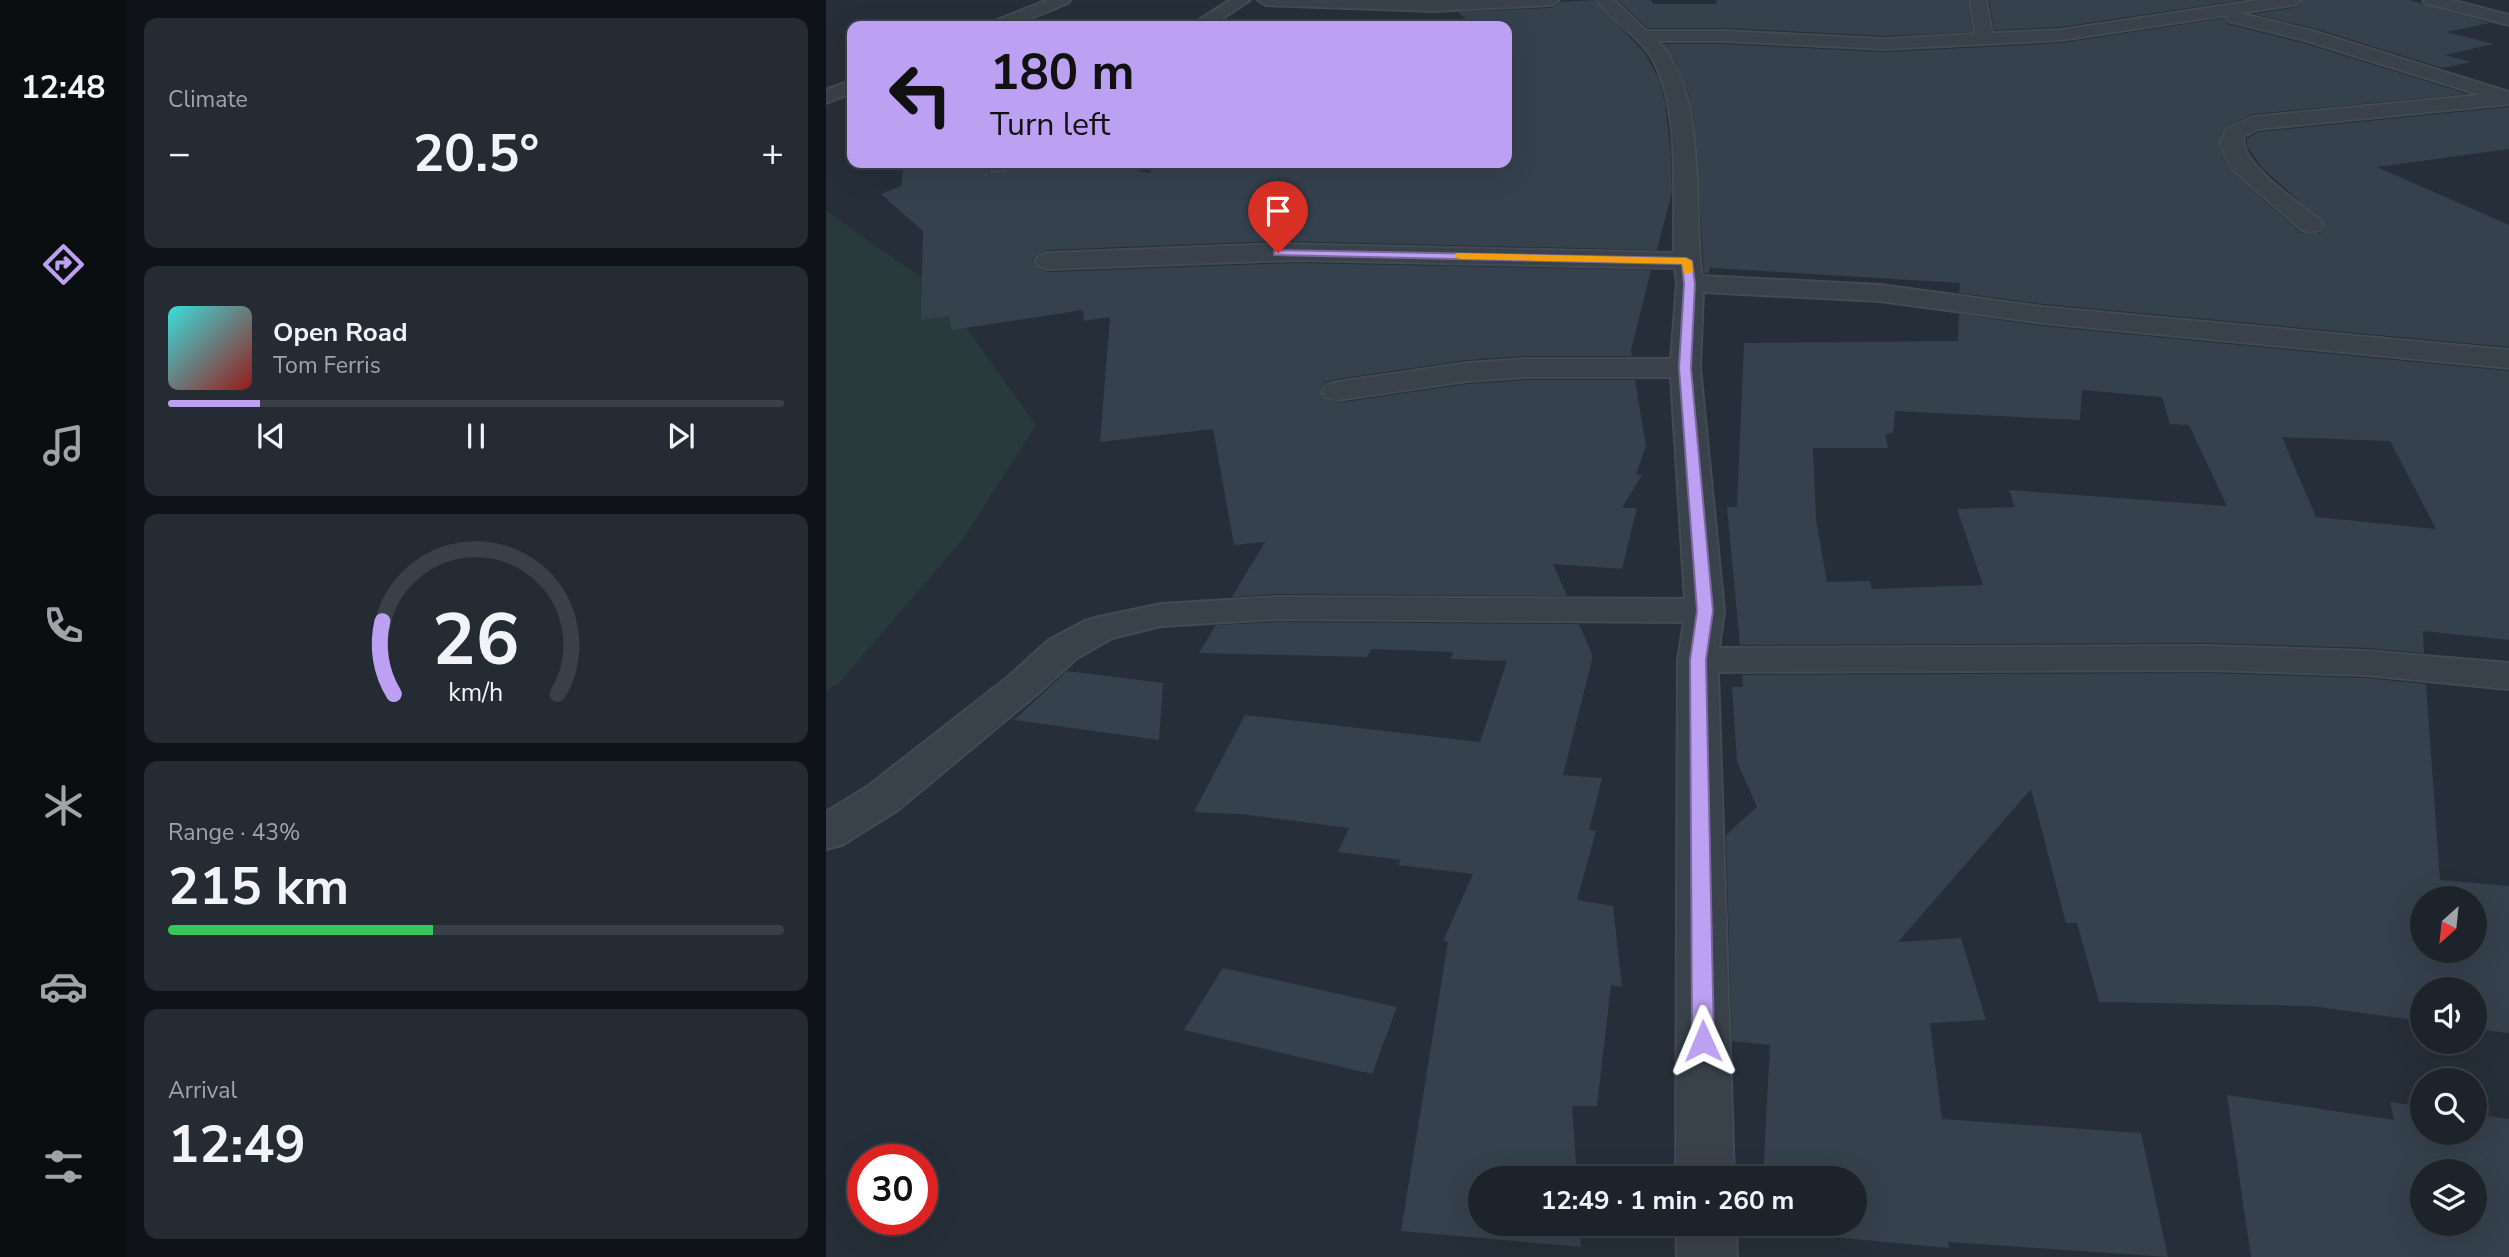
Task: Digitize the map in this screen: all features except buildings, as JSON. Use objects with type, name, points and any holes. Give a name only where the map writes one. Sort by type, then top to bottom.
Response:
[{"type":"street","points":[[1010,21],[1062,0]]},
{"type":"street","points":[[1207,21],[1242,0]]},
{"type":"street","points":[[1266,0],[1434,6],[1551,0]]},
{"type":"street","points":[[1605,0],[1659,53],[1669,73],[1683,129],[1688,272],[1685,368],[1705,611],[1698,660],[1705,1166]]},
{"type":"street","points":[[1978,0],[1984,38]]},
{"type":"street","points":[[2179,0],[2212,12],[2310,36],[2509,98]]},
{"type":"street","points":[[1643,36],[1723,36],[1885,44],[2061,35],[2293,0]]},
{"type":"street","points":[[2431,0],[2509,20]]},
{"type":"street","points":[[1418,19],[1434,6]]},
{"type":"street","points":[[826,97],[847,88]]},
{"type":"street","points":[[2311,225],[2240,163],[2231,144],[2234,133],[2253,123],[2509,98]]},
{"type":"street","points":[[1303,252],[1048,261],[1278,252],[1303,252],[1688,272],[1880,293],[2043,315],[2509,359]]},
{"type":"street","points":[[1337,391],[1466,372],[1526,368],[1685,368]]},
{"type":"street","points":[[826,833],[883,797],[1063,649],[1099,629],[1161,615],[1277,608],[1705,611]]},
{"type":"street","points":[[1698,660],[2208,658],[2365,663],[2509,676]]},
{"type":"street","points":[[1706,1236],[1707,1257]]},
{"type":"shaded area","points":[[826,211],[939,290],[1036,425],[963,539],[839,683],[826,691]]},
{"type":"slow traffic","points":[[1460,256],[1686,261],[1688,272]]},
{"type":"route","points":[[1278,253],[1686,261],[1690,284],[1685,368],[1705,611],[1698,660],[1703,1041]]}]
